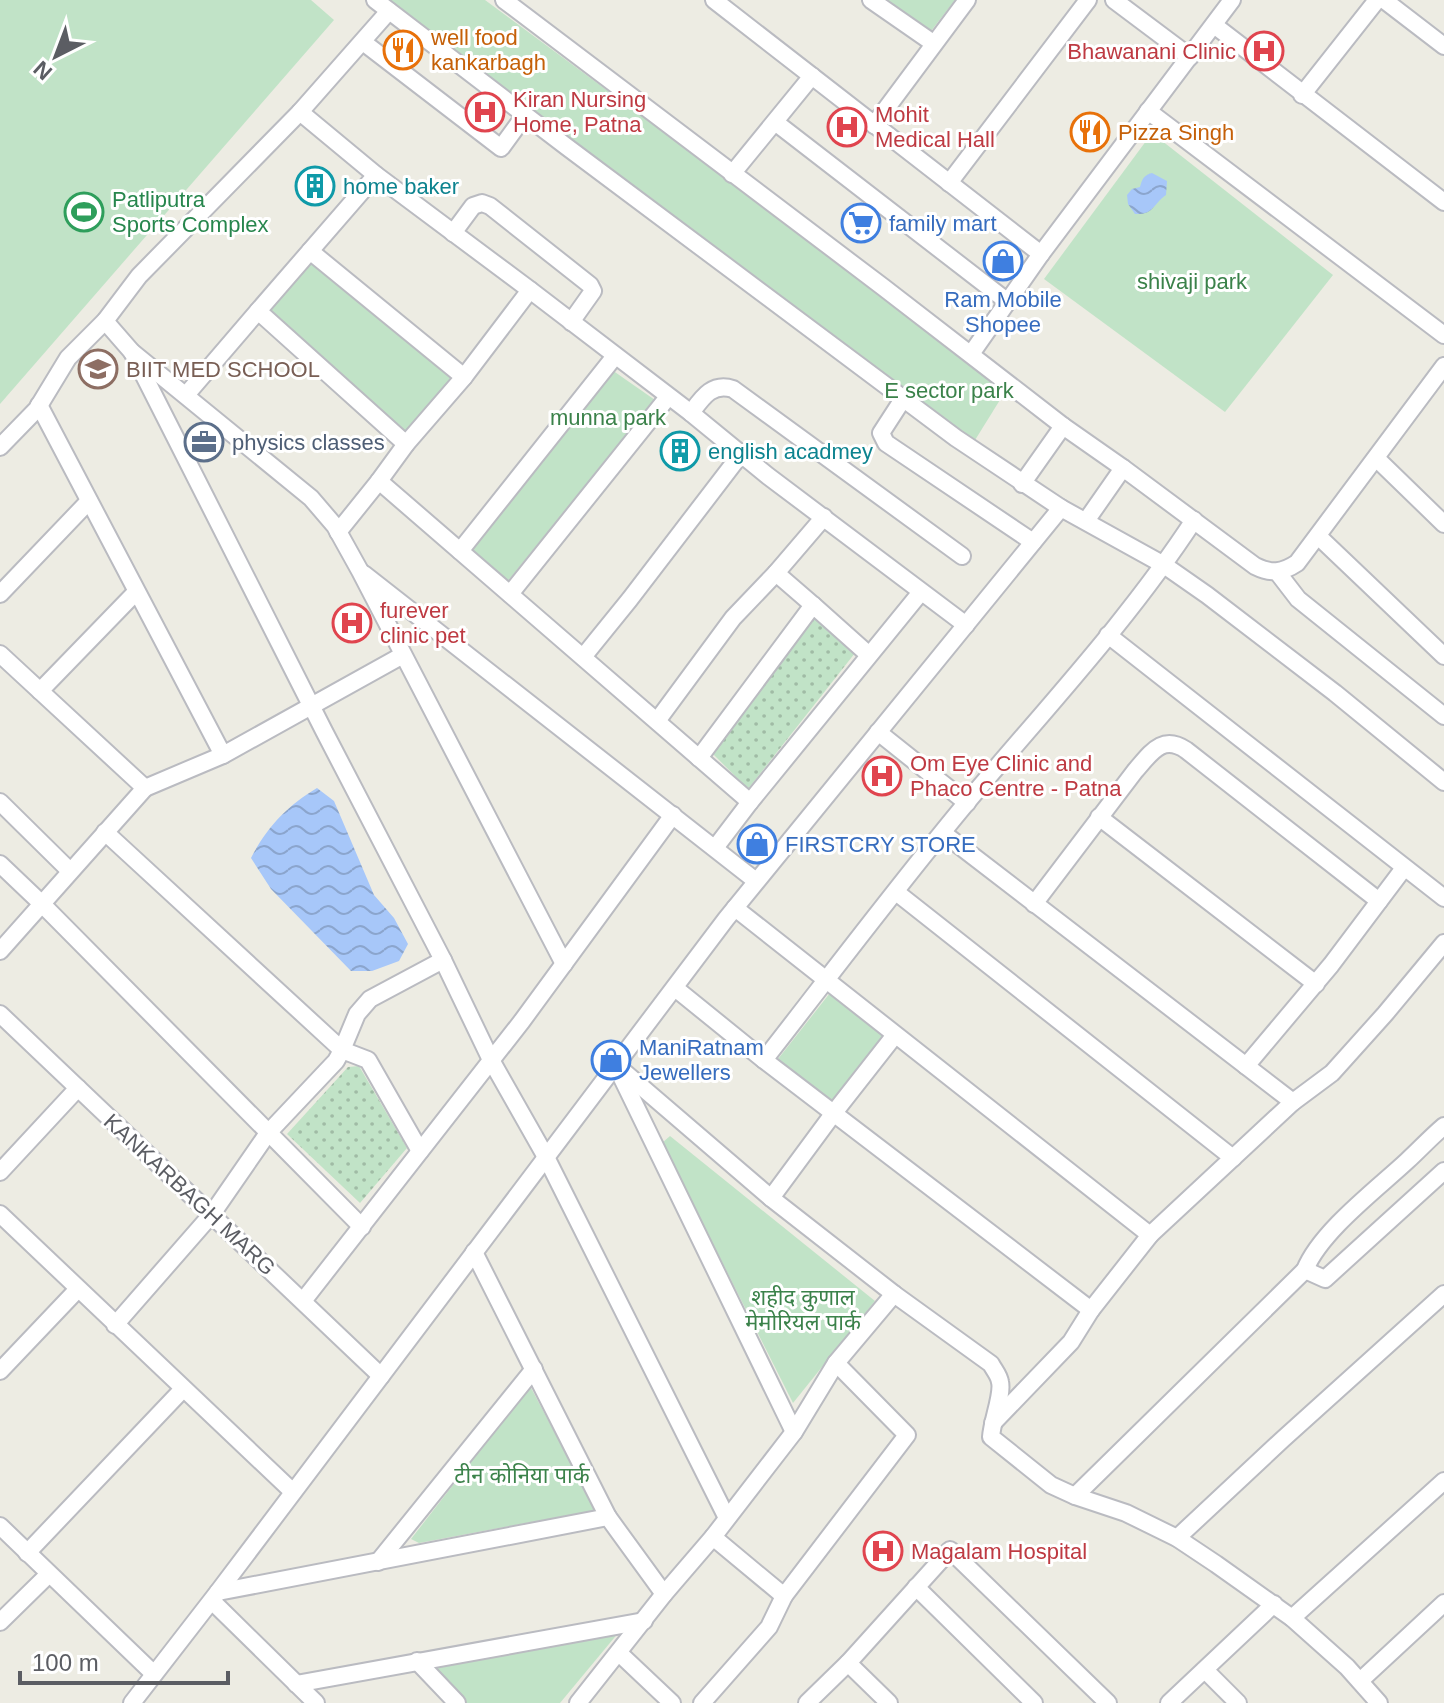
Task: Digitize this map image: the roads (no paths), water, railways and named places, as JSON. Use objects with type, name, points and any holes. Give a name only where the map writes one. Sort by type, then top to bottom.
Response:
[{"type":"street","points":[[375,0],[956,438],[1022,484],[1164,565],[1207,595],[1444,782]]},
{"type":"street","points":[[504,0],[1063,426],[1266,572],[1278,573],[1297,563],[1444,366]]},
{"type":"street","points":[[714,0],[1041,254]]},
{"type":"street","points":[[871,0],[933,43]]},
{"type":"street","points":[[874,125],[967,0]]},
{"type":"street","points":[[949,183],[1088,0]]},
{"type":"street","points":[[1114,0],[1190,57]]},
{"type":"street","points":[[971,354],[1041,254],[1232,0]]},
{"type":"street","points":[[1302,95],[1377,0]]},
{"type":"street","points":[[1384,0],[1444,46]]},
{"type":"street","points":[[0,447],[39,405],[68,358],[105,321],[139,276],[300,112],[389,11]]},
{"type":"street","points":[[1214,25],[1302,95],[1441,195]]},
{"type":"street","points":[[363,42],[501,148],[525,115]]},
{"type":"street","points":[[732,174],[812,76]]},
{"type":"street","points":[[1148,111],[1444,335]]},
{"type":"street","points":[[300,112],[376,175],[966,625]]},
{"type":"street","points":[[775,122],[1008,302]]},
{"type":"street","points":[[186,395],[376,175]]},
{"type":"street","points":[[453,233],[473,206],[482,203],[490,206],[590,285],[593,291],[571,322]]},
{"type":"street","points":[[310,251],[464,377]]},
{"type":"street","points":[[338,532],[530,290]]},
{"type":"street","points":[[258,311],[406,444]]},
{"type":"street","points":[[105,321],[132,352],[311,498],[338,532],[564,964]]},
{"type":"street","points":[[132,352],[443,960],[491,1060],[546,1157],[727,1518]]},
{"type":"street","points":[[460,551],[615,356]]},
{"type":"street","points":[[691,413],[703,397],[717,387],[733,389],[962,556]]},
{"type":"street","points":[[510,594],[668,397]]},
{"type":"street","points":[[903,399],[881,433],[886,443],[1033,542]]},
{"type":"street","points":[[39,405],[223,755]]},
{"type":"street","points":[[1022,484],[1063,426]]},
{"type":"street","points":[[583,657],[741,454]]},
{"type":"street","points":[[1376,458],[1444,524]]},
{"type":"street","points":[[1086,521],[1123,468]]},
{"type":"street","points":[[379,481],[750,802]]},
{"type":"street","points":[[0,594],[89,501]]},
{"type":"street","points":[[132,1703],[735,908],[1061,508]]},
{"type":"street","points":[[657,721],[733,618],[824,517]]},
{"type":"street","points":[[764,1060],[967,803],[1164,565],[1194,520]]},
{"type":"street","points":[[1318,536],[1444,656]]},
{"type":"street","points":[[360,571],[756,881]]},
{"type":"street","points":[[776,573],[869,655]]},
{"type":"street","points":[[1278,573],[1298,599],[1444,716]]},
{"type":"street","points":[[40,691],[136,592]]},
{"type":"street","points":[[715,848],[921,592]]},
{"type":"street","points":[[699,758],[813,605]]},
{"type":"street","points":[[1108,635],[1444,898]]},
{"type":"street","points":[[0,654],[145,788]]},
{"type":"street","points":[[0,951],[145,788],[223,755],[403,655]]},
{"type":"street","points":[[878,732],[967,803]]},
{"type":"street","points":[[1034,904],[1135,771],[1154,750],[1169,743],[1177,744],[1379,901]]},
{"type":"street","points":[[0,802],[70,871]]},
{"type":"street","points":[[303,1301],[491,1060],[673,815]]},
{"type":"street","points":[[1099,817],[1316,984]]},
{"type":"street","points":[[105,832],[342,1050],[368,1060],[420,1151]]},
{"type":"street","points":[[943,833],[1293,1102]]},
{"type":"street","points":[[0,864],[362,1227]]},
{"type":"street","points":[[1246,1066],[1316,984],[1404,868]]},
{"type":"street","points":[[896,892],[1233,1158]]},
{"type":"street","points":[[735,908],[1150,1235]]},
{"type":"street","points":[[991,1424],[1071,1342],[1091,1310],[1150,1235],[1293,1102],[1332,1073],[1444,943]]},
{"type":"street","points":[[115,1325],[212,1214],[268,1133],[336,1061],[357,1014],[370,999],[443,960]]},
{"type":"street","points":[[675,988],[833,1114],[1091,1310]]},
{"type":"street","name":"KANKARBAGH MARG","points":[[0,1014],[381,1376]]},
{"type":"street","points":[[771,1198],[895,1035]]},
{"type":"street","points":[[616,1065],[771,1198],[894,1294],[991,1364],[1001,1387],[991,1424],[991,1437],[1051,1485],[1126,1513],[1177,1538],[1274,1604],[1347,1667],[1379,1703]]},
{"type":"street","points":[[616,1065],[794,1432]]},
{"type":"street","points":[[0,1172],[78,1088]]},
{"type":"street","points":[[1075,1496],[1305,1270],[1326,1237],[1444,1126]]},
{"type":"street","points":[[1305,1270],[1325,1279],[1444,1171]]},
{"type":"street","points":[[0,1214],[293,1492]]},
{"type":"street","points":[[474,1252],[608,1517],[664,1594]]},
{"type":"street","points":[[0,1371],[78,1289]]},
{"type":"street","points":[[578,1703],[713,1537],[794,1432],[836,1363],[894,1294]]},
{"type":"street","points":[[1177,1538],[1444,1294]]},
{"type":"street","points":[[702,1703],[769,1627],[784,1596],[907,1435],[836,1363]]},
{"type":"street","points":[[378,1562],[534,1369]]},
{"type":"street","points":[[27,1553],[183,1389]]},
{"type":"street","points":[[1292,1618],[1444,1481]]},
{"type":"street","points":[[215,1596],[608,1517]]},
{"type":"street","points":[[0,1526],[154,1674]]},
{"type":"street","points":[[713,1537],[784,1596]]},
{"type":"street","points":[[807,1703],[848,1663],[950,1550],[1108,1703]]},
{"type":"street","points":[[0,1622],[49,1574]]},
{"type":"street","points":[[916,1587],[1034,1703]]},
{"type":"street","points":[[215,1596],[316,1703]]},
{"type":"street","points":[[1360,1681],[1444,1603]]},
{"type":"street","points":[[1169,1703],[1274,1604]]},
{"type":"street","points":[[296,1684],[644,1621]]},
{"type":"street","points":[[619,1653],[672,1703]]},
{"type":"street","points":[[417,1661],[457,1703]]},
{"type":"street","points":[[848,1663],[889,1703]]},
{"type":"street","points":[[1205,1670],[1238,1703]]},
{"type":"water","points":[[1152,173],[1167,181],[1166,195],[1149,211],[1135,214],[1128,204],[1127,195],[1132,189],[1140,187],[1144,178]]},
{"type":"water","points":[[317,788],[334,801],[374,895],[394,918],[408,944],[399,961],[372,971],[351,971],[271,889],[251,858],[279,818]]},
{"type":"place","name":"well food kankarbagh","points":[[403,50]]},
{"type":"place","name":"Bhawanani Clinic","points":[[1264,51]]},
{"type":"place","name":"Kiran Nursing Home, Patna","points":[[485,112]]},
{"type":"place","name":"Mohit Medical Hall","points":[[847,127]]},
{"type":"place","name":"Pizza Singh","points":[[1090,132]]},
{"type":"place","name":"home baker","points":[[315,186]]},
{"type":"place","name":"Patliputra Sports Complex","points":[[84,212]]},
{"type":"place","name":"family mart","points":[[861,223]]},
{"type":"place","name":"Ram Mobile Shopee","points":[[1003,261]]},
{"type":"place","name":"BIIT MED SCHOOL","points":[[98,369]]},
{"type":"place","name":"physics classes","points":[[204,442]]},
{"type":"place","name":"english acadmey","points":[[680,451]]},
{"type":"place","name":"furever clinic pet","points":[[352,623]]},
{"type":"place","name":"Om Eye Clinic and Phaco Centre - Patna","points":[[882,776]]},
{"type":"place","name":"FIRSTCRY STORE","points":[[757,844]]},
{"type":"place","name":"ManiRatnam Jewellers","points":[[611,1060]]},
{"type":"place","name":"Magalam Hospital","points":[[883,1551]]},
{"type":"park label","name":"shivaji park","points":[[1192,281]]},
{"type":"park label","name":"E sector park","points":[[949,390]]},
{"type":"park label","name":"munna park","points":[[608,417]]},
{"type":"park label","name":"शहीद कुणाल मेमोरियल पार्क","points":[[803,1310]]},
{"type":"park label","name":"टीन कोनिया पार्क","points":[[522,1475]]}]
